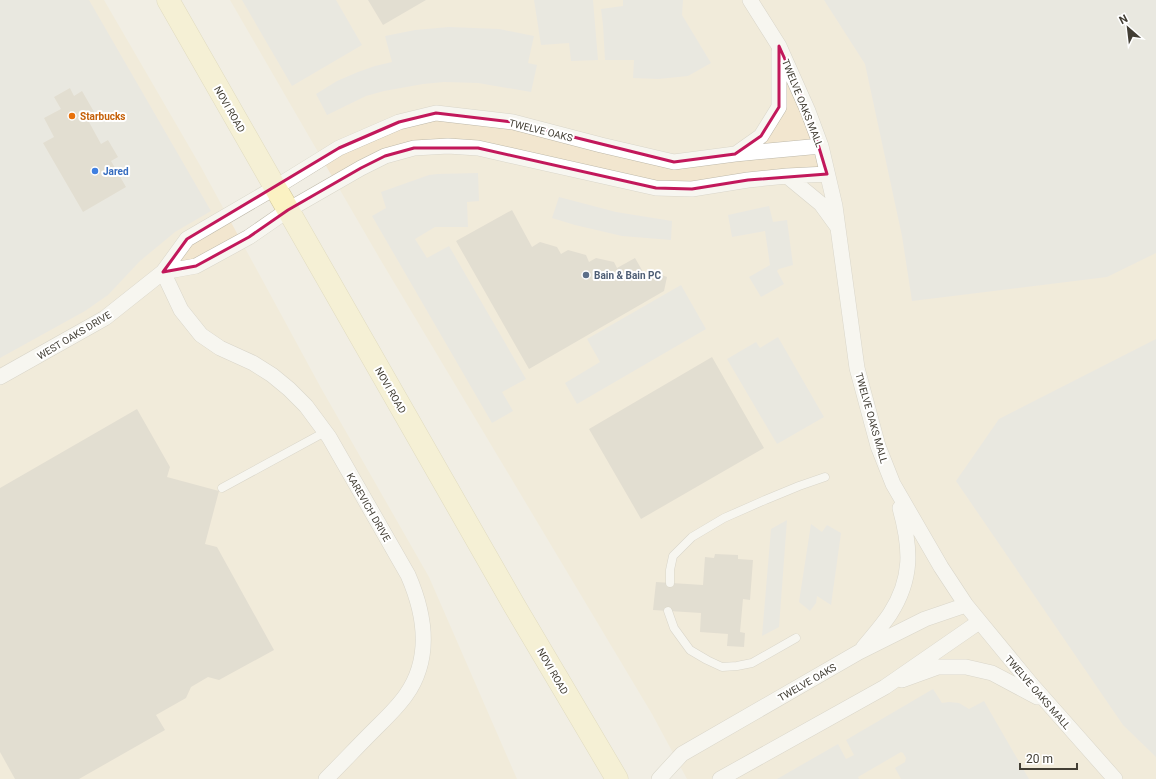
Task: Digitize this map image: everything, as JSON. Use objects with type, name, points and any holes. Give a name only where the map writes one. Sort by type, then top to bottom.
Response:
[{"type":"main road","name":"NOVI ROAD","points":[[168,0],[510,599],[617,779]]},
{"type":"street","name":"TWELVE OAKS MALL","points":[[750,0],[779,46],[821,146],[839,230],[857,368],[878,446],[893,484],[934,555],[979,622],[1046,702],[1115,779]]},
{"type":"street","points":[[735,154],[761,136],[779,107],[779,46]]},
{"type":"street","name":"TWELVE OAKS","points":[[276,187],[340,148],[399,122],[436,113],[513,122],[674,162],[735,154],[821,146]]},
{"type":"street","points":[[288,210],[348,175],[385,156],[414,148],[448,146],[478,148],[656,188],[692,189],[748,180],[828,174]]},
{"type":"street","points":[[788,176],[821,204],[839,230]]},
{"type":"street","name":"WEST OAKS DRIVE","points":[[0,377],[105,318],[164,272],[187,239],[276,187]]},
{"type":"street","name":"WEST OAKS DRIVE","points":[[164,272],[196,266],[249,237],[288,210]]},
{"type":"street","name":"KAREVICH DRIVE","points":[[164,272],[181,310],[201,335],[220,348],[253,363],[272,375],[306,406],[325,432],[408,575],[416,592],[421,610],[424,641],[418,672],[407,694],[394,710],[326,779]]},
{"type":"street","points":[[859,652],[890,615],[907,576],[908,550],[905,528],[893,484]]},
{"type":"street","name":"TWELVE OAKS","points":[[659,779],[682,754],[859,652],[925,619],[966,604]]},
{"type":"street","points":[[720,779],[885,687],[979,622]]},
{"type":"street","points":[[885,687],[938,668],[966,667],[992,673],[1046,702]]},
{"type":"lane","points":[[222,488],[325,432]]},
{"type":"lane","points":[[670,583],[670,570],[673,556],[692,537],[724,518],[799,486],[825,478]]},
{"type":"lane","points":[[668,611],[674,628],[690,650],[722,667],[752,663],[796,638]]},
{"type":"highlighted area","points":[[779,46],[808,111],[827,174],[748,180],[692,189],[656,188],[478,148],[414,148],[385,156],[361,168],[288,210],[249,237],[196,266],[163,272],[187,239],[339,148],[399,122],[436,113],[513,122],[674,162],[735,154],[761,136],[779,107]]},
{"type":"shaded area","points":[[0,0],[104,0],[201,167],[321,388],[429,577],[517,779],[0,779]]},
{"type":"shaded area","points":[[0,0],[89,0],[211,211],[175,232],[140,261],[108,295],[85,311],[0,358]]},
{"type":"shaded area","points":[[230,0],[1156,0],[1156,779],[687,779],[652,714],[380,259]]},
{"type":"shaded area","points":[[242,0],[336,0],[362,45],[292,86]]},
{"type":"shaded area","points":[[534,0],[593,0],[598,60],[571,61],[569,43],[541,45]]},
{"type":"shaded area","points":[[623,0],[683,0],[682,15],[711,63],[688,76],[658,79],[633,78],[634,60],[605,60],[601,9],[623,6]]},
{"type":"shaded area","points":[[824,0],[1156,0],[1156,253],[1107,277],[912,301],[902,236],[865,64]]},
{"type":"shaded area","points":[[449,27],[499,29],[534,36],[528,63],[537,65],[531,92],[478,83],[444,82],[423,84],[366,96],[327,115],[316,94],[337,81],[358,72],[392,62],[385,36],[415,30]]},
{"type":"shaded area","points":[[478,173],[479,201],[467,202],[468,227],[435,227],[415,239],[427,258],[449,246],[526,379],[502,392],[513,411],[492,423],[372,216],[386,208],[381,192],[429,175]]},
{"type":"shaded area","points":[[559,197],[616,212],[672,221],[671,240],[622,236],[552,218]]},
{"type":"shaded area","points":[[769,206],[773,222],[787,220],[793,265],[777,271],[784,284],[761,297],[749,277],[770,265],[765,231],[732,237],[728,215]]},
{"type":"shaded area","points":[[681,285],[706,329],[577,404],[565,383],[600,362],[587,339]]},
{"type":"shaded area","points":[[778,337],[824,417],[777,444],[727,359],[756,342],[760,348]]},
{"type":"shaded area","points":[[1156,339],[1156,757],[1123,725],[956,481],[999,419]]},
{"type":"shaded area","points":[[787,520],[779,627],[762,636],[771,529]]},
{"type":"shaded area","points":[[811,524],[822,532],[827,525],[841,533],[831,605],[817,596],[816,603],[810,611],[799,602]]},
{"type":"shaded area","points":[[933,689],[942,703],[959,703],[969,709],[984,701],[1029,779],[901,779],[895,768],[905,762],[906,758],[901,752],[858,777],[859,779],[777,779],[838,744],[846,759],[854,755],[846,740]]},
{"type":"building","points":[[368,0],[426,0],[383,25]]},
{"type":"building","points":[[70,88],[74,96],[82,91],[97,117],[89,122],[101,144],[108,140],[118,157],[111,161],[126,187],[83,212],[43,143],[54,137],[44,118],[61,109],[54,97]]},
{"type":"building","points":[[512,210],[532,247],[540,242],[557,247],[561,254],[568,250],[586,255],[589,262],[596,258],[614,262],[617,268],[635,258],[646,277],[654,272],[667,277],[664,291],[529,369],[456,241]]},
{"type":"building","points":[[712,357],[764,448],[641,519],[589,429]]},
{"type":"building","points":[[137,409],[170,467],[167,477],[219,491],[205,544],[217,547],[274,650],[219,680],[208,677],[191,687],[186,698],[156,715],[165,730],[79,779],[15,779],[0,752],[0,488]]},
{"type":"building","points":[[715,554],[738,555],[738,559],[753,560],[750,600],[743,599],[740,632],[745,633],[744,647],[727,646],[728,634],[700,632],[701,613],[653,610],[656,582],[703,585],[705,557],[714,558]]},
{"type":"place","name":"Starbucks","points":[[72,116]]},
{"type":"place","name":"Jared","points":[[95,171]]},
{"type":"place","name":"Bain & Bain PC","points":[[586,275]]}]
